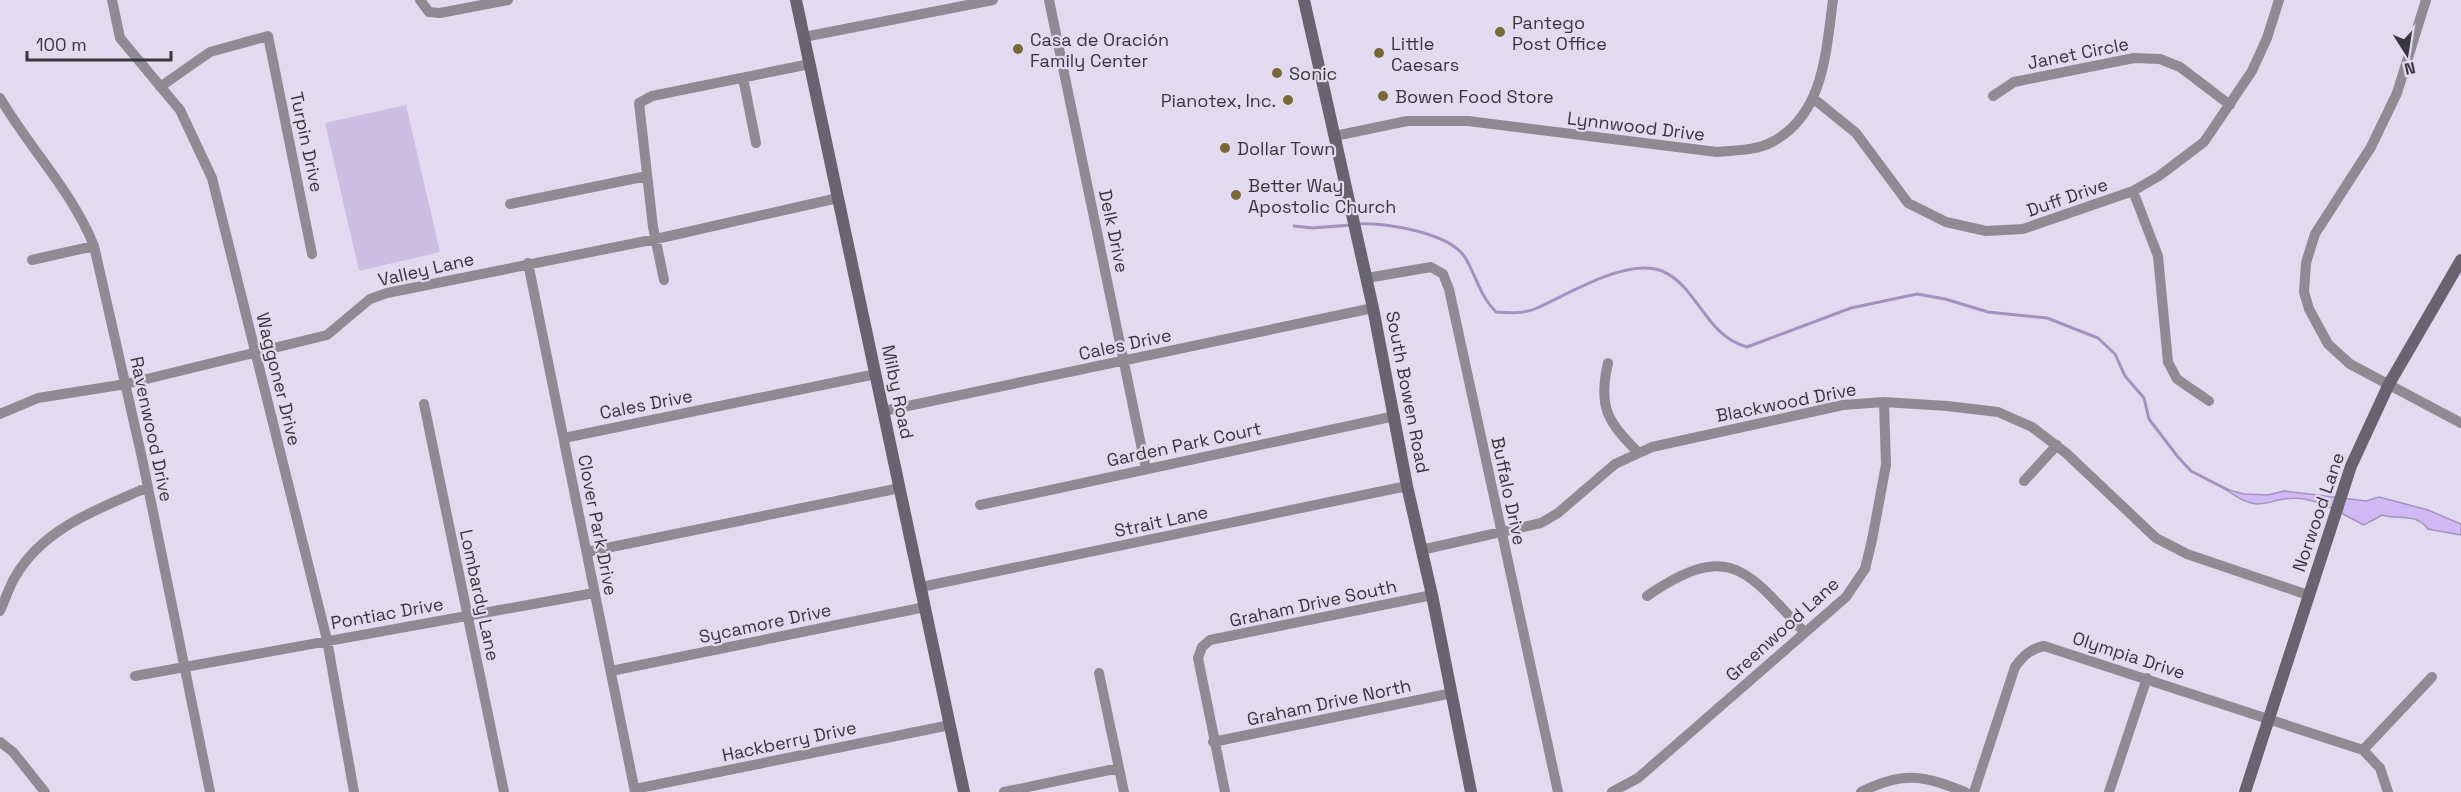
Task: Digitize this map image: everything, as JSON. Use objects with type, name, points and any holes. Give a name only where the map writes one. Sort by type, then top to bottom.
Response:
[{"type":"street","name":"Waggoner Drive","points":[[112,0],[120,38],[180,110],[212,178],[327,640],[354,792]]},
{"type":"street","points":[[420,0],[429,12],[440,13],[508,0]]},
{"type":"street","name":"Milby Road","points":[[796,0],[964,792]]},
{"type":"street","points":[[804,37],[993,0]]},
{"type":"street","name":"Delk Drive","points":[[1049,0],[1146,469]]},
{"type":"street","name":"South Bowen Road","points":[[1304,0],[1367,278],[1407,486],[1432,595],[1471,792]]},
{"type":"street","name":"Lynnwood Drive","points":[[1335,136],[1407,121],[1468,121],[1720,152],[1752,149],[1773,142],[1796,123],[1814,99],[1824,60],[1833,0]]},
{"type":"street","name":"Duff Drive","points":[[1814,99],[1856,133],[1908,203],[1946,222],[1986,231],[2023,229],[2133,191],[2159,176],[2204,142],[2252,71],[2267,38],[2279,0]]},
{"type":"street","points":[[2426,0],[2397,93],[2371,147],[2315,234],[2306,263],[2304,292],[2309,309],[2328,344],[2350,364],[2461,423]]},
{"type":"street","name":"Turpin Drive","points":[[160,87],[210,52],[268,36],[312,254]]},
{"type":"street","name":"Janet Circle","points":[[1993,96],[2014,82],[2134,58],[2160,59],[2180,67],[2230,105]]},
{"type":"street","points":[[664,280],[638,108],[641,100],[810,64]]},
{"type":"street","points":[[743,78],[756,143]]},
{"type":"street","name":"Ravenwood Drive","points":[[0,98],[13,120],[69,195],[83,218],[94,246],[148,487],[210,792]]},
{"type":"street","points":[[510,204],[647,176]]},
{"type":"street","points":[[2133,191],[2158,256],[2168,362],[2177,379],[2209,401]]},
{"type":"street","name":"Valley Lane","points":[[0,414],[38,398],[126,384],[327,336],[370,299],[387,293],[838,198]]},
{"type":"street","points":[[32,260],[94,246]]},
{"type":"street","name":"Norwood Lane","points":[[2245,792],[2345,486],[2389,384],[2461,260]]},
{"type":"street","name":"Clover Park Drive","points":[[528,264],[635,790]]},
{"type":"street","name":"Buffalo Drive","points":[[1367,278],[1431,267],[1443,274],[1449,289],[1558,792]]},
{"type":"street","name":"Cales Drive","points":[[884,411],[1373,308]]},
{"type":"street","points":[[1608,363],[1602,388],[1606,410],[1622,436],[1638,452]]},
{"type":"street","name":"Cales Drive","points":[[564,438],[876,375]]},
{"type":"street","name":"Blackwood Drive","points":[[1421,549],[1541,523],[1558,513],[1615,465],[1638,452],[1677,440],[1832,408],[1884,402],[1998,412],[2032,427],[2056,444],[2156,538],[2187,554],[2308,595]]},
{"type":"street","name":"Greenwood Lane","points":[[1612,792],[1638,778],[1846,597],[1865,569],[1886,465],[1884,402]]},
{"type":"street","name":"Lombardy Lane","points":[[424,404],[504,792]]},
{"type":"street","name":"Garden Park Court","points":[[980,505],[1395,416]]},
{"type":"street","points":[[2024,481],[2056,444]]},
{"type":"street","name":"Strait Lane","points":[[921,587],[1407,486]]},
{"type":"street","points":[[0,611],[15,576],[37,547],[62,527],[148,487]]},
{"type":"street","points":[[587,552],[900,488]]},
{"type":"street","points":[[1647,596],[1674,578],[1696,568],[1721,566],[1746,573],[1804,632]]},
{"type":"street","name":"Pontiac Drive","points":[[135,676],[594,593]]},
{"type":"street","name":"Graham Drive South","points":[[1213,742],[1198,658],[1202,647],[1210,640],[1432,595]]},
{"type":"street","name":"Sycamore Drive","points":[[611,671],[925,607]]},
{"type":"street","name":"Olympia Drive","points":[[1974,792],[2015,667],[2022,656],[2034,648],[2055,648],[2363,750]]},
{"type":"street","points":[[1099,673],[1124,792]]},
{"type":"street","points":[[2388,792],[2380,768],[2363,750],[2432,677]]},
{"type":"street","points":[[2109,792],[2147,678]]},
{"type":"street","name":"Graham Drive North","points":[[1213,742],[1452,693]]},
{"type":"street","name":"Hackberry Drive","points":[[635,790],[950,724]]},
{"type":"street","points":[[0,742],[45,792]]},
{"type":"street","points":[[1213,742],[1225,792]]},
{"type":"street","points":[[1004,792],[1119,768]]},
{"type":"street","points":[[1861,792],[1884,780],[1910,776],[1930,778],[1965,792]]},
{"type":"shaded area","points":[[406,105],[440,252],[359,271],[325,123]]},
{"type":"shaded area","points":[[2225,489],[2244,494],[2268,495],[2284,491],[2366,501],[2379,497],[2428,510],[2461,524],[2461,535],[2428,529],[2413,519],[2382,515],[2364,525],[2328,506],[2304,499],[2291,498],[2258,504],[2249,503]]},
{"type":"waterway","points":[[1358,224],[1400,227],[1447,242],[1466,259],[1482,293],[1496,312],[1517,313],[1532,310],[1598,279],[1632,269],[1648,268],[1662,271],[1684,288],[1721,332],[1732,341],[1747,347],[1851,308],[1917,294],[1945,299],[1988,312],[2047,318],[2098,338],[2115,354],[2125,376],[2144,398],[2149,419],[2178,457],[2191,471],[2228,490]]},
{"type":"waterway","points":[[1294,226],[1312,228],[1351,225]]},
{"type":"place","name":"Pantego Post Office","points":[[1500,32]]},
{"type":"place","name":"Casa de Oración Family Center","points":[[1018,49]]},
{"type":"place","name":"Little Caesars","points":[[1379,53]]},
{"type":"place","name":"Sonic","points":[[1277,73]]},
{"type":"place","name":"Bowen Food Store","points":[[1383,96]]},
{"type":"place","name":"Pianotex, Inc.","points":[[1288,100]]},
{"type":"place","name":"Dollar Town","points":[[1225,148]]},
{"type":"place","name":"Better Way Apostolic Church","points":[[1236,195]]}]
